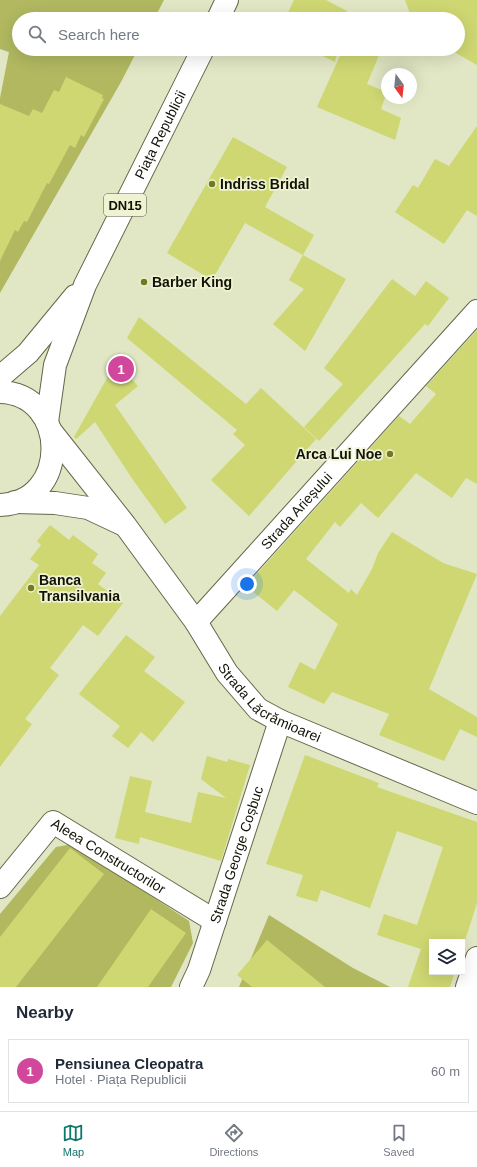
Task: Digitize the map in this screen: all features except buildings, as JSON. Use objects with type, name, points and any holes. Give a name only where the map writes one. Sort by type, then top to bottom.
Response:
[{"type":"street","points":[[221,12],[227,0]]},
{"type":"street","name":"Piața Republicii","points":[[49,426],[55,366],[84,285],[199,56]]},
{"type":"street","name":"Piața Republicii","points":[[0,377],[28,353],[84,285]]},
{"type":"street","name":"Strada Arieșului","points":[[196,622],[477,311]]},
{"type":"street","name":"DN15","points":[[0,392],[13,393],[24,398],[41,412],[49,426],[54,445],[53,459],[48,474],[40,486],[29,496],[5,506]]},
{"type":"street","name":"Strada Lăcrămioarei","points":[[49,426],[125,525],[196,622],[226,673],[258,709],[280,721],[477,804]]},
{"type":"street","name":"Strada Lăcrămioarei","points":[[5,506],[55,502],[88,508],[125,525]]},
{"type":"street","name":"Strada George Coșbuc","points":[[191,987],[199,970],[280,721]]},
{"type":"street","name":"Aleea Constructorilor","points":[[0,887],[53,822],[215,921]]},
{"type":"street","points":[[467,987],[477,958]]},
{"type":"green space","points":[[0,0],[164,0],[158,12],[12,12],[12,56],[134,56],[0,293],[0,98],[9,52],[0,49]]},
{"type":"green space","points":[[73,844],[189,921],[193,943],[171,987],[0,987],[0,914],[56,847]]},
{"type":"green space","points":[[269,915],[353,968],[390,987],[239,987]]},
{"type":"place","name":"Indriss Bridal","points":[[212,184]]},
{"type":"place","name":"Barber King","points":[[144,282]]},
{"type":"place","name":"Pensiunea Cleopatra","points":[[121,369]]},
{"type":"place","name":"Arca Lui Noe","points":[[390,454]]},
{"type":"place","name":"Banca Transilvania","points":[[31,588]]}]
